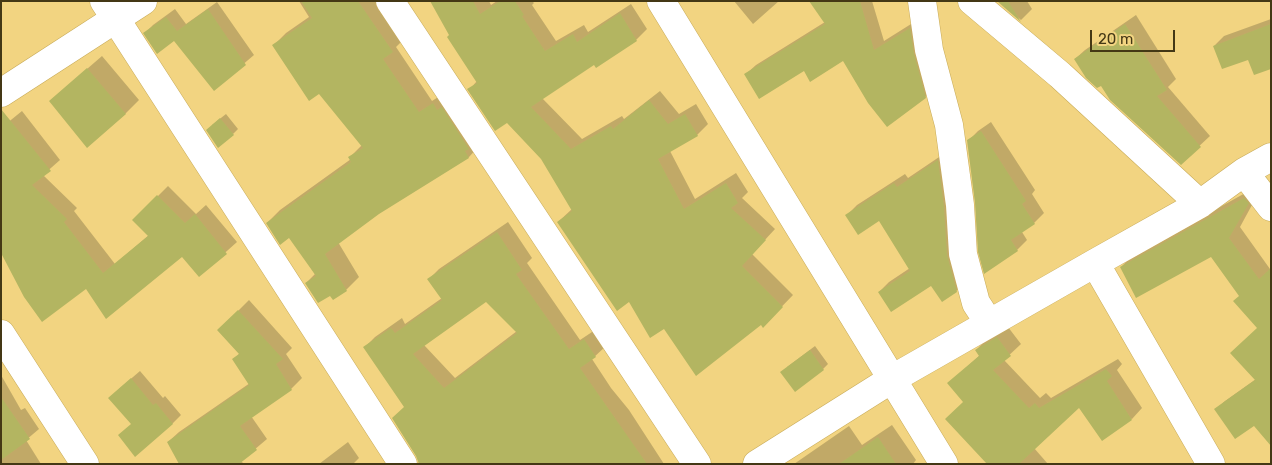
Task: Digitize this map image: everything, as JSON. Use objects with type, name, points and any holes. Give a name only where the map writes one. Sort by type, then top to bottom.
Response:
[{"type":"street","points":[[1,93],[110,10],[143,1]]},
{"type":"street","points":[[390,1],[696,464]]},
{"type":"street","points":[[661,1],[944,464]]},
{"type":"street","points":[[922,1],[929,50],[949,125],[960,205],[963,254],[976,303],[990,323]]},
{"type":"street","points":[[972,1],[1060,75],[1200,204]]},
{"type":"street","points":[[110,10],[403,464]]},
{"type":"street","points":[[757,464],[892,380],[1200,204],[1244,172],[1271,157]]},
{"type":"street","points":[[1244,172],[1271,207]]},
{"type":"street","points":[[1094,263],[1212,464]]},
{"type":"street","points":[[1,334],[84,464]]},
{"type":"building","points":[[301,1],[358,1],[393,52],[383,59],[419,112],[433,103],[437,110],[442,107],[469,149],[465,151],[469,158],[379,214],[325,254],[347,291],[333,300],[330,296],[318,303],[305,283],[316,276],[289,238],[280,245],[266,223],[351,162],[348,157],[363,148],[319,94],[309,101],[272,45],[312,18]]},
{"type":"building","points":[[430,1],[473,1],[480,14],[500,1],[515,1],[524,15],[522,16],[545,51],[573,34],[577,42],[620,13],[637,41],[596,68],[594,65],[531,107],[571,149],[611,126],[613,129],[649,100],[668,124],[685,114],[698,136],[658,159],[684,209],[726,183],[738,203],[731,208],[766,240],[742,266],[783,307],[763,328],[761,325],[696,376],[664,329],[650,338],[629,302],[617,311],[557,222],[572,211],[541,159],[507,123],[495,131],[467,89],[477,83],[447,37],[449,35]]},
{"type":"building","points":[[809,1],[860,1],[874,50],[910,28],[914,54],[926,98],[887,127],[868,103],[843,61],[810,82],[804,71],[759,99],[744,74],[825,24]]},
{"type":"building","points":[[997,1],[1008,1],[1021,22]]},
{"type":"building","points":[[208,9],[246,65],[214,91],[174,41],[157,54],[143,33],[166,17],[177,31]]},
{"type":"building","points":[[1125,24],[1167,90],[1157,96],[1201,147],[1181,165],[1110,100],[1101,86],[1097,88],[1086,78],[1074,59]]},
{"type":"building","points":[[1271,24],[1271,69],[1254,75],[1248,60],[1222,69],[1213,46]]},
{"type":"building","points":[[87,68],[126,114],[87,148],[49,101]]},
{"type":"building","points":[[1,109],[51,171],[32,185],[67,219],[64,222],[103,273],[148,236],[132,220],[157,195],[185,223],[195,214],[227,254],[199,277],[182,257],[106,319],[86,289],[42,322],[24,297],[1,253]]},
{"type":"building","points":[[220,118],[234,135],[218,148],[206,130]]},
{"type":"building","points":[[981,131],[1026,201],[1022,204],[1035,224],[1011,240],[1018,251],[984,274],[978,252],[975,203],[967,140]]},
{"type":"building","points":[[938,160],[944,207],[947,255],[957,292],[942,302],[931,286],[891,312],[878,292],[910,271],[879,221],[858,235],[845,215],[894,183],[897,187]]},
{"type":"building","points":[[1244,198],[1249,203],[1229,238],[1259,279],[1271,268],[1271,446],[1254,426],[1235,439],[1214,409],[1255,380],[1230,353],[1257,328],[1233,301],[1239,296],[1211,257],[1136,298],[1120,267]]},
{"type":"building","points":[[497,232],[522,270],[516,274],[569,349],[584,339],[596,357],[580,368],[647,464],[419,464],[392,418],[404,407],[363,347],[391,328],[395,333],[442,300],[427,279]],"holes":[[[486,302],[517,333],[444,388],[413,354]]]},
{"type":"building","points":[[238,310],[283,359],[276,364],[292,390],[240,426],[257,450],[239,464],[179,464],[167,442],[249,385],[232,359],[239,354],[217,330]]},
{"type":"building","points":[[997,337],[1011,356],[993,370],[1029,408],[1035,403],[1039,408],[1106,369],[1112,376],[1107,381],[1132,420],[1102,441],[1079,408],[1019,464],[987,464],[945,419],[963,402],[947,383],[979,356],[975,350]]},
{"type":"building","points":[[810,350],[824,370],[795,392],[780,372]]},
{"type":"building","points":[[131,378],[153,405],[156,403],[173,424],[135,457],[118,435],[131,424],[108,398]]},
{"type":"building","points":[[1,397],[30,439],[1,460]]},
{"type":"building","points":[[878,437],[896,464],[839,464]]}]
